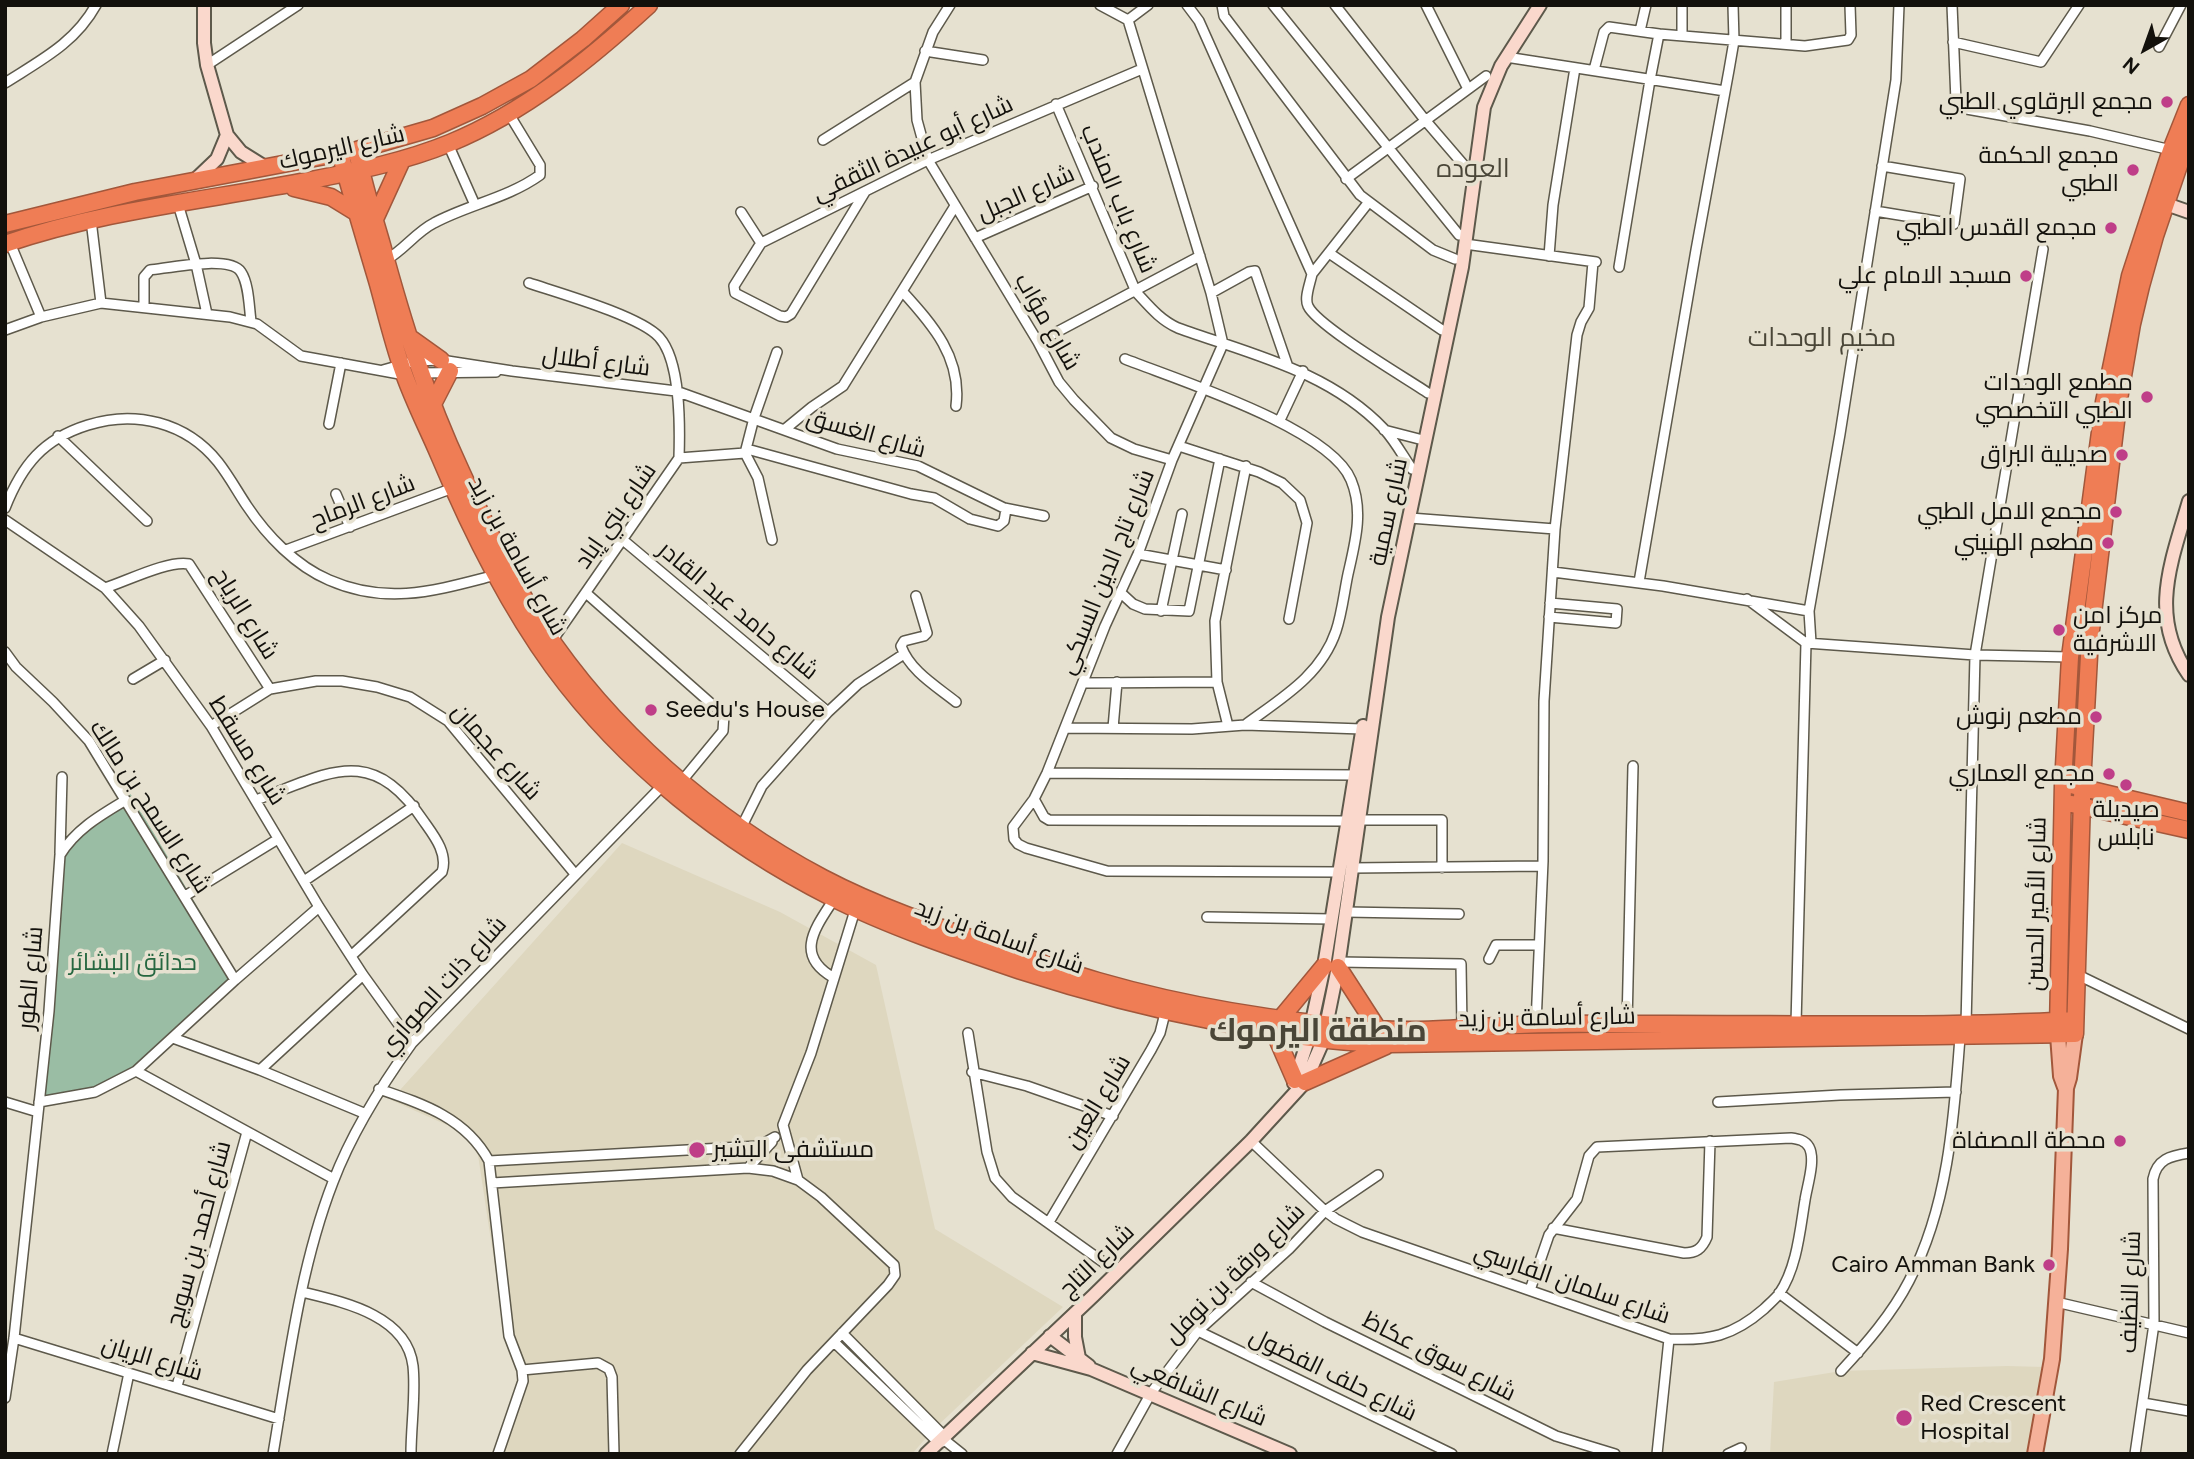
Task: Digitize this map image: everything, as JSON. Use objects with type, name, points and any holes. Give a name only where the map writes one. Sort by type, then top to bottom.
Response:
[{"type":"highway","name":"شارع اليرموك","points":[[5,224],[135,192],[357,150],[433,128],[482,106],[531,79],[621,5]]},
{"type":"highway","name":"شارع اليرموك","points":[[8,244],[91,220],[353,172],[402,160],[448,144],[509,114],[559,81],[649,5]]},
{"type":"highway","name":"شارع الأمير الحسن","points":[[2067,1027],[2057,1002],[2063,784],[2072,636],[2104,402],[2130,276],[2171,150],[2189,105]]},
{"type":"highway","name":"شارع الأمير الحسن","points":[[2067,1027],[2076,974],[2090,638],[2118,405],[2132,324],[2155,236],[2189,136]]},
{"type":"highway","name":"شارع أسامة بن زيد","points":[[357,150],[353,172],[357,213],[410,369],[453,488],[522,621],[586,708],[663,785],[744,846],[834,898],[1002,964],[1087,992],[1167,1005],[1319,1023],[1378,1029],[1536,1024],[1796,1024],[1963,1031],[2040,1022],[2067,1027]]},
{"type":"highway","name":"شارع أسامة بن زيد","points":[[340,153],[353,172],[375,219],[406,335],[410,369],[432,406],[492,537],[540,624],[620,722],[681,782],[741,828],[804,867],[872,901],[1167,1005],[1275,1034],[1315,1040],[1390,1044],[2067,1027]]},
{"type":"highway","points":[[375,219],[402,160]]},
{"type":"highway","points":[[285,186],[331,197],[357,213]]},
{"type":"highway","points":[[406,335],[446,365],[432,406]]},
{"type":"highway","points":[[2072,636],[2090,638]]},
{"type":"highway","points":[[2083,766],[2095,786],[2106,794]]},
{"type":"highway","points":[[2063,784],[2189,813]]},
{"type":"highway","points":[[2063,802],[2189,830]]},
{"type":"highway","points":[[2080,835],[2092,818],[2104,811]]},
{"type":"highway","points":[[1281,1018],[1334,965],[1378,1029]]},
{"type":"highway","points":[[2040,1022],[2054,1013],[2057,1002]]},
{"type":"highway","points":[[1275,1034],[1298,1086],[1390,1044]]},
{"type":"main road","name":"شارع الأمير الحسن","points":[[2035,1454],[2052,1359],[2065,1148],[2066,1088],[2060,1076],[2067,1027]]},
{"type":"street","points":[[5,83],[67,43],[86,23],[96,5]]},
{"type":"street","points":[[204,5],[207,65],[227,135],[241,152],[265,167]]},
{"type":"street","points":[[207,65],[297,5]]},
{"type":"street","points":[[823,140],[915,82],[933,33],[950,5]]},
{"type":"street","points":[[1100,5],[1128,20],[1211,293],[1223,344]]},
{"type":"street","points":[[1128,20],[1148,5]]},
{"type":"street","points":[[1187,5],[1199,21],[1312,274]]},
{"type":"street","points":[[1222,5],[1224,16],[1346,179],[1368,203],[1433,250],[1455,259]]},
{"type":"street","points":[[1273,5],[1462,239],[1596,262],[1589,308],[1577,335],[1555,529],[1544,716],[1536,1024]]},
{"type":"street","points":[[1335,5],[1468,170]]},
{"type":"street","points":[[1426,5],[1468,89]]},
{"type":"street","name":"شارع سمية","points":[[1353,821],[1355,775],[1384,597],[1455,259],[1462,239],[1477,111],[1486,76],[1530,5]]},
{"type":"street","name":"شارع سمية","points":[[1334,965],[1332,919],[1346,870],[1386,629],[1441,375],[1485,107],[1493,82],[1506,57],[1540,5]]},
{"type":"street","points":[[1640,30],[1646,5]]},
{"type":"street","points":[[1682,5],[1682,36]]},
{"type":"street","points":[[1639,582],[1734,41],[1733,5]]},
{"type":"street","points":[[1786,5],[1786,44]]},
{"type":"street","points":[[1594,70],[1604,32],[1612,26],[1659,34],[1805,46],[1848,40],[1851,35],[1850,5]]},
{"type":"street","points":[[1796,1024],[1809,611],[1896,80],[1899,5]]},
{"type":"street","points":[[1952,5],[1956,101],[1965,109],[2090,131],[2171,150]]},
{"type":"street","points":[[1953,42],[2041,62],[2079,5]]},
{"type":"street","points":[[2159,47],[2182,5]]},
{"type":"street","points":[[1619,267],[1659,34]]},
{"type":"street","points":[[925,51],[983,60]]},
{"type":"street","points":[[1506,57],[1725,91]]},
{"type":"street","points":[[1549,256],[1553,205],[1576,68]]},
{"type":"street","name":"شارع أبو عبيدة الثقفي","points":[[761,243],[928,160],[1056,103],[1142,69]]},
{"type":"street","points":[[1346,179],[1486,76]]},
{"type":"street","name":"شارع مؤاب","points":[[915,82],[917,120],[928,160],[1038,342],[1059,382],[1100,430],[1111,438],[1134,449],[1172,460]]},
{"type":"street","name":"شارع باب المندب","points":[[1056,103],[1136,292],[1170,324],[1287,364],[1325,384],[1384,430]]},
{"type":"street","points":[[386,260],[401,251],[427,226],[532,181],[541,174],[540,165],[509,114]]},
{"type":"street","points":[[193,182],[217,159],[227,135]]},
{"type":"street","points":[[448,144],[475,205]]},
{"type":"street","points":[[1875,211],[1954,224],[1960,179],[1882,166]]},
{"type":"street","name":"شارع الجبل","points":[[975,238],[1093,186]]},
{"type":"street","points":[[741,212],[761,243],[734,286],[735,293],[786,317],[791,314],[865,192]]},
{"type":"street","points":[[1368,203],[1312,274],[1307,303],[1318,318],[1428,393]]},
{"type":"street","points":[[178,204],[196,264],[207,314]]},
{"type":"street","points":[[2166,204],[2189,212]]},
{"type":"street","points":[[784,430],[843,386],[955,206]]},
{"type":"street","points":[[91,220],[101,303]]},
{"type":"street","points":[[8,244],[41,317]]},
{"type":"street","points":[[1841,1371],[1893,1307],[1908,1283],[1923,1253],[1941,1194],[1963,1031],[1975,655],[2043,249]]},
{"type":"street","points":[[1329,253],[1442,330]]},
{"type":"street","points":[[1038,342],[1200,256]]},
{"type":"street","points":[[144,306],[144,277],[147,272],[196,264],[228,264],[239,269],[244,278],[251,321]]},
{"type":"street","points":[[1211,293],[1255,271],[1287,364]]},
{"type":"street","name":"شارع بني إياد","points":[[529,283],[620,315],[652,331],[661,338],[670,357],[676,391],[679,458],[552,641]]},
{"type":"street","points":[[902,291],[939,335],[951,356],[957,385],[956,406]]},
{"type":"street","points":[[5,330],[41,317],[101,303],[144,306],[251,321],[295,354],[341,363],[329,424]]},
{"type":"street","name":"شارع تاج الدين السبكي","points":[[1223,344],[1172,460],[1138,554],[1047,773],[1034,799],[1013,827],[1012,834],[1018,844],[1103,871],[1346,870]]},
{"type":"street","points":[[772,540],[758,478],[746,451],[754,418],[777,352]]},
{"type":"street","points":[[1125,359],[1280,420],[1316,443],[1344,467],[1357,497],[1358,527],[1336,632],[1316,668],[1299,685],[1245,725]]},
{"type":"street","name":"شارع أطلال","points":[[341,363],[383,370],[446,365],[676,391]]},
{"type":"street","points":[[1280,420],[1303,372]]},
{"type":"street","name":"شارع الغسق","points":[[676,391],[837,449],[918,466],[1006,509],[1044,516]]},
{"type":"street","points":[[5,508],[25,468],[58,436],[84,426],[119,418],[141,418],[164,423],[189,436],[216,459],[259,522],[286,550],[309,569],[327,579],[352,589],[383,595],[418,594],[496,575]]},
{"type":"street","points":[[1384,430],[1419,439]]},
{"type":"street","points":[[1384,430],[1412,469]]},
{"type":"street","points":[[58,436],[147,520]]},
{"type":"street","points":[[1179,446],[1246,466],[1294,492],[1300,500],[1307,516],[1289,619]]},
{"type":"street","points":[[679,458],[746,451],[934,498],[970,519],[998,526],[1002,524],[1006,509]]},
{"type":"street","points":[[1121,593],[1139,607],[1161,611],[1189,611],[1220,458]]},
{"type":"street","points":[[1228,726],[1217,682],[1215,621],[1246,466]]},
{"type":"street","name":"شارع الرماح","points":[[286,550],[453,488]]},
{"type":"street","points":[[336,494],[350,527]]},
{"type":"street","points":[[2189,501],[2169,570],[2165,606],[2170,637],[2189,675]]},
{"type":"street","points":[[1161,611],[1182,514]]},
{"type":"street","points":[[1410,518],[1555,529]]},
{"type":"street","name":"شارع مسقط","points":[[5,520],[105,588],[139,626],[211,726],[319,907],[412,1043]]},
{"type":"street","name":"شارع حامد عبد القادر","points":[[622,540],[828,712]]},
{"type":"street","points":[[1138,554],[1226,570]]},
{"type":"street","name":"شارع الرياح","points":[[105,588],[167,567],[189,564],[270,690]]},
{"type":"street","points":[[1553,572],[1639,582],[1809,611]]},
{"type":"street","points":[[586,593],[724,715],[723,731],[681,782]]},
{"type":"street","points":[[916,596],[927,633],[904,641],[901,646],[904,654],[917,671],[956,702]]},
{"type":"street","points":[[1748,599],[1808,643],[1975,655],[2070,657]]},
{"type":"street","points":[[1549,617],[1616,623],[1617,609],[1550,604]]},
{"type":"street","name":"شارع السمح بن مالك","points":[[5,652],[16,667],[89,741],[234,980]]},
{"type":"street","points":[[741,828],[762,786],[828,712],[858,684],[904,654]]},
{"type":"street","points":[[133,678],[165,660]]},
{"type":"street","points":[[5,669],[16,667]]},
{"type":"street","name":"شارع عجمان","points":[[211,726],[270,690],[316,681],[342,681],[377,687],[410,697],[448,721],[575,874]]},
{"type":"street","points":[[1113,728],[1116,682]]},
{"type":"street","points":[[1083,683],[1217,682]]},
{"type":"street","points":[[1066,728],[1192,729],[1245,725],[1363,729]]},
{"type":"street","points":[[1627,1024],[1633,766]]},
{"type":"street","points":[[256,800],[346,769],[364,771],[392,785],[414,806],[437,841],[443,855],[442,872],[351,956]]},
{"type":"street","points":[[1047,773],[1355,775]]},
{"type":"street","name":"شارع الطور","points":[[5,1398],[39,1107],[60,855],[62,777]]},
{"type":"street","name":"شارع ذات الصواري","points":[[273,1454],[302,1292],[317,1230],[334,1179],[379,1089],[412,1043],[663,785]]},
{"type":"street","points":[[1034,799],[1044,817],[1049,820],[1442,820],[1442,868]]},
{"type":"street","points":[[60,855],[75,835],[126,800]]},
{"type":"street","points":[[304,881],[414,806]]},
{"type":"street","points":[[185,896],[278,839]]},
{"type":"street","points":[[1346,870],[1542,866]]},
{"type":"street","name":"شارع سمية","points":[[1315,1040],[1346,912],[1346,870]]},
{"type":"street","points":[[834,898],[811,938],[810,948],[817,963],[834,978]]},
{"type":"street","points":[[5,1102],[39,1107],[95,1091],[136,1071],[234,980],[319,907]]},
{"type":"street","points":[[747,1168],[766,1151],[783,1125],[811,1053],[856,907]]},
{"type":"street","points":[[1346,912],[1459,914]]},
{"type":"street","points":[[1207,917],[1332,919]]},
{"type":"street","points":[[1489,959],[1496,946],[1539,946]]},
{"type":"street","points":[[1334,965],[1461,964],[1462,1028]]},
{"type":"street","points":[[2076,974],[2189,1029]]},
{"type":"street","points":[[260,1070],[363,975]]},
{"type":"street","name":"شارع العين","points":[[1049,1222],[1151,1050],[1167,1005]]},
{"type":"street","points":[[968,1033],[972,1072],[987,1152],[995,1178],[1012,1197],[1117,1272]]},
{"type":"street","points":[[173,1038],[260,1070],[366,1114]]},
{"type":"street","name":"شارع التاج","points":[[926,1454],[1251,1141],[1298,1086],[1315,1040]]},
{"type":"street","points":[[136,1071],[334,1179]]},
{"type":"street","points":[[972,1072],[1027,1086],[1112,1116]]},
{"type":"street","points":[[379,1089],[450,1117],[477,1140],[489,1161],[509,1336],[522,1370],[523,1381],[498,1454]]},
{"type":"street","points":[[1718,1102],[1956,1092]]},
{"type":"street","points":[[783,1125],[799,1180]]},
{"type":"street","name":"شارع أحمد بن سويج","points":[[177,1386],[247,1132]]},
{"type":"street","points":[[489,1161],[759,1146],[775,1137]]},
{"type":"street","name":"شارع سلمان الفارسي","points":[[1251,1141],[1325,1211],[1362,1232],[1669,1339],[1692,1340],[1730,1332],[1745,1324],[1779,1293],[1792,1264],[1801,1225],[1811,1151],[1805,1142],[1791,1138],[1597,1147],[1589,1156],[1577,1199],[1553,1228]]},
{"type":"street","points":[[1530,1290],[1553,1228],[1684,1253],[1694,1253],[1700,1249],[1707,1237],[1710,1141]]},
{"type":"street","name":"شارع النظيف","points":[[2135,1454],[2154,1324],[2153,1179],[2155,1169],[2162,1160],[2189,1153]]},
{"type":"street","points":[[492,1183],[747,1168],[773,1171],[799,1180],[821,1197],[894,1265],[895,1275],[888,1285],[782,1399],[740,1454]]},
{"type":"street","name":"شارع ورقة بن نوفل","points":[[1118,1451],[1151,1394],[1198,1331],[1289,1249],[1325,1211],[1378,1175]]},
{"type":"street","name":"شارع سوق عكاظ","points":[[1251,1282],[1545,1430],[1577,1444],[1615,1454]]},
{"type":"street","points":[[302,1292],[359,1308],[392,1328],[402,1338],[413,1365],[411,1454]]},
{"type":"street","points":[[1779,1293],[1857,1353]]},
{"type":"street","points":[[2056,1302],[2189,1333]]},
{"type":"street","points":[[1075,1312],[1075,1337],[1079,1358]]},
{"type":"street","name":"شارع حلف الفضول","points":[[1198,1331],[1452,1454]]},
{"type":"street","points":[[842,1333],[913,1411]]},
{"type":"street","name":"شارع الشافعي","points":[[1050,1336],[1091,1369]]},
{"type":"street","name":"شارع الريان","points":[[14,1338],[279,1419]]},
{"type":"street","points":[[1657,1454],[1669,1339]]},
{"type":"street","points":[[834,1342],[962,1454]]},
{"type":"street","name":"شارع الشافعي","points":[[1032,1353],[1091,1369],[1290,1454]]},
{"type":"street","points":[[522,1370],[598,1363],[609,1369],[614,1454]]},
{"type":"street","points":[[113,1454],[129,1373]]},
{"type":"street","points":[[2143,1403],[2189,1411]]},
{"type":"street","points":[[1728,1454],[1741,1448]]},
{"type":"street","points":[[1118,1451],[1130,1454]]},
{"type":"shaded area","name":"مستشفى البشير","points":[[622,843],[780,912],[876,965],[935,1229],[1063,1307],[932,1431],[912,1454],[493,1454],[519,1380],[505,1333],[478,1155],[466,1136],[458,1130],[391,1100]]},
{"type":"shaded area","name":"Red Crescent Hospital","points":[[2045,1367],[2031,1454],[1770,1454],[1774,1382],[1841,1371]]},
{"type":"green space","name":"حدائق البشائر","points":[[130,793],[239,977],[134,1068],[91,1089],[40,1106],[62,852],[89,821]]},
{"type":"place","name":"مجمع البرقاوي الطبي","points":[[2167,102]]},
{"type":"place","name":"مجمع الحكمة الطبي","points":[[2133,170]]},
{"type":"place","name":"مجمع القدس الطبي","points":[[2111,228]]},
{"type":"place","name":"مسجد الامام علي","points":[[2026,276]]},
{"type":"place","name":"مطمع الوحدات الطبي التخصصي","points":[[2147,397]]},
{"type":"place","name":"صديلية البراق","points":[[2122,455]]},
{"type":"place","name":"مجمع الامل الطبي","points":[[2116,512]]},
{"type":"place","name":"مطعم الهنيني","points":[[2108,543]]},
{"type":"place","name":"مركز امن الاشرفية","points":[[2059,630]]},
{"type":"place","name":"Seedu's House","points":[[651,710]]},
{"type":"place","name":"مطعم رنوش","points":[[2096,717]]},
{"type":"place","name":"مجمع العماري","points":[[2109,774]]},
{"type":"place","name":"صيديلة نابلس","points":[[2126,785]]},
{"type":"place","name":"محطة المصفاة","points":[[2120,1141]]},
{"type":"place","name":"مستشفى البشير","points":[[697,1150]]},
{"type":"place","name":"Cairo Amman Bank","points":[[2049,1265]]},
{"type":"place","name":"Red Crescent Hospital","points":[[1904,1418]]},
{"type":"district","name":"العوده","points":[[1473,169]]},
{"type":"district","name":"مخيم الوحدات","points":[[1822,338]]},
{"type":"district","name":"منطقة اليرموك","points":[[1318,1032]]}]
